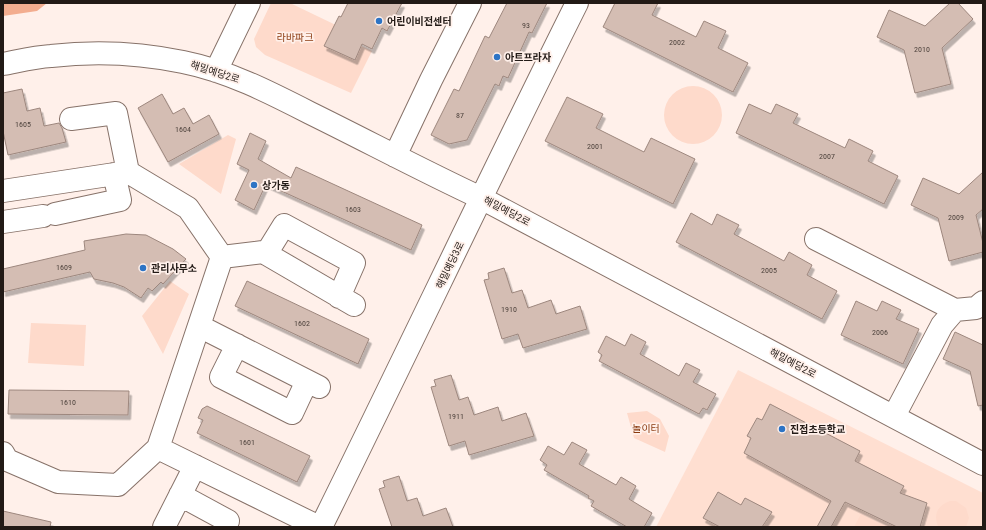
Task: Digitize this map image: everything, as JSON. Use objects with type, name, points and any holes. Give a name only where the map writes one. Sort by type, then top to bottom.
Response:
[{"type":"street","points":[[216,71],[248,3]]},
{"type":"street","points":[[395,156],[470,3]]},
{"type":"street","name":"해밀예당3로","points":[[320,527],[577,3]]},
{"type":"street","name":"해밀예당2로","points":[[3,64],[50,56],[95,53],[147,56],[184,62],[243,80],[481,198],[983,464]]},
{"type":"street","points":[[3,222],[49,215],[120,200],[121,173],[113,107],[71,119]]},
{"type":"street","points":[[3,191],[121,173],[188,208],[222,257]]},
{"type":"street","points":[[222,257],[263,252],[266,254],[346,301],[354,263],[284,225],[266,254]]},
{"type":"street","points":[[816,239],[955,310],[976,308],[983,302]]},
{"type":"street","points":[[4,460],[58,482],[118,485],[158,448],[222,257]]},
{"type":"street","points":[[894,416],[942,325],[955,310]]},
{"type":"street","points":[[199,326],[237,345],[313,384],[292,413],[221,377],[237,345]]},
{"type":"street","points":[[158,448],[320,527]]},
{"type":"street","points":[[164,527],[195,466]]},
{"type":"street","points":[[180,495],[228,521],[224,527]]},
{"type":"shaded area","points":[[3,3],[47,3],[37,11],[3,16]]},
{"type":"shaded area","name":"진접초등학교","points":[[738,370],[983,493],[983,527],[656,527]]},
{"type":"green space","name":"라바파크","points":[[271,3],[290,3],[342,28],[340,36],[372,51],[351,93],[265,55],[256,47],[254,39]]},
{"type":"green space","points":[[693,86],[704,88],[714,94],[720,104],[722,115],[720,126],[714,136],[704,142],[693,144],[682,142],[672,136],[666,126],[664,115],[666,104],[672,94],[682,88]]},
{"type":"green space","points":[[228,135],[236,139],[221,194],[179,164]]},
{"type":"green space","points":[[170,281],[189,294],[163,354],[142,316]]},
{"type":"green space","points":[[31,323],[86,325],[84,366],[28,363]]},
{"type":"green space","name":"놀이터","points":[[647,411],[660,419],[669,436],[665,452],[634,438],[627,413]]},
{"type":"green space","points":[[950,501],[956,501],[966,508],[969,518],[966,527],[938,526],[936,514],[942,505]]},
{"type":"green space","points":[[861,514],[887,527],[854,527]]},
{"type":"building","points":[[348,3],[402,3],[387,31],[382,28],[372,49],[362,44],[355,60],[324,46],[339,16],[341,17]]},
{"type":"building","points":[[507,3],[547,3],[532,33],[529,32],[508,78],[503,76],[499,86],[495,84],[467,140],[449,144],[431,135],[454,89],[459,91],[485,36],[489,38]]},
{"type":"building","points":[[615,3],[658,3],[652,15],[696,37],[704,21],[726,31],[718,48],[748,63],[733,92],[603,27]]},
{"type":"building","points":[[950,3],[958,3],[973,19],[942,48],[951,84],[915,93],[904,50],[877,37],[889,10],[925,26]]},
{"type":"building","points":[[22,89],[27,111],[40,108],[44,126],[59,123],[66,142],[8,155],[3,131],[3,93]]},
{"type":"building","points":[[162,94],[173,114],[184,108],[193,124],[209,115],[219,134],[168,162],[138,108]]},
{"type":"building","points":[[567,97],[603,114],[596,128],[644,152],[651,138],[695,159],[673,204],[545,141]]},
{"type":"building","points":[[749,104],[771,114],[776,104],[798,114],[793,123],[845,148],[849,139],[873,151],[868,161],[898,176],[884,204],[736,133]]},
{"type":"building","points":[[250,133],[266,141],[258,159],[291,178],[296,167],[422,225],[411,250],[266,184],[254,210],[235,200],[249,170],[237,164]]},
{"type":"building","points":[[983,172],[983,209],[976,215],[983,243],[983,252],[949,261],[938,218],[911,205],[923,178],[959,194]]},
{"type":"building","points":[[691,213],[712,225],[717,214],[739,225],[734,234],[784,261],[789,252],[812,265],[807,275],[837,291],[822,319],[676,242]]},
{"type":"building","points":[[126,234],[146,235],[173,249],[186,259],[163,284],[161,282],[152,291],[148,288],[141,298],[124,287],[94,279],[90,272],[3,292],[3,269],[85,250],[84,241]]},
{"type":"building","points":[[504,268],[512,293],[522,290],[528,308],[551,300],[556,314],[580,306],[587,329],[523,348],[518,334],[502,339],[484,280],[489,279],[488,273]]},
{"type":"building","points":[[247,281],[369,339],[358,364],[235,306]]},
{"type":"building","points":[[856,301],[877,311],[882,301],[901,310],[896,319],[919,329],[903,364],[841,335]]},
{"type":"building","points":[[955,332],[983,345],[983,405],[978,406],[970,371],[943,359]]},
{"type":"building","points":[[631,334],[646,342],[640,354],[679,376],[686,363],[700,370],[693,382],[716,394],[707,410],[703,408],[699,414],[599,361],[602,355],[598,352],[606,336],[625,346]]},
{"type":"building","points":[[451,375],[459,400],[468,397],[474,415],[498,407],[502,421],[526,413],[534,436],[469,455],[465,441],[449,446],[431,387],[436,386],[434,380]]},
{"type":"building","points":[[9,390],[129,391],[128,415],[8,414]]},
{"type":"building","points":[[770,404],[860,451],[855,461],[904,486],[900,493],[927,503],[920,527],[897,527],[845,502],[831,527],[817,527],[831,501],[744,453],[751,438],[747,436],[757,418],[762,420]]},
{"type":"building","points":[[207,406],[310,456],[297,482],[197,433],[203,420],[198,418],[202,409]]},
{"type":"building","points":[[572,442],[587,450],[579,464],[616,485],[621,477],[636,486],[629,499],[652,513],[644,527],[627,527],[591,506],[594,501],[588,498],[589,496],[544,470],[547,465],[540,460],[548,446],[564,455]]},
{"type":"building","points":[[399,476],[407,501],[417,498],[423,516],[446,508],[453,527],[392,527],[379,489],[385,487],[383,481]]},
{"type":"building","points":[[718,492],[741,505],[745,498],[772,512],[762,527],[720,527],[703,518]]},
{"type":"building","points":[[3,511],[51,522],[50,527],[3,527]]},
{"type":"place","name":"어린이비전센터","points":[[379,21]]},
{"type":"place","name":"아트프라자","points":[[497,57]]},
{"type":"place","name":"상가동","points":[[254,185]]},
{"type":"place","name":"관리사무소","points":[[143,268]]},
{"type":"place","name":"진접초등학교","points":[[782,429]]}]
